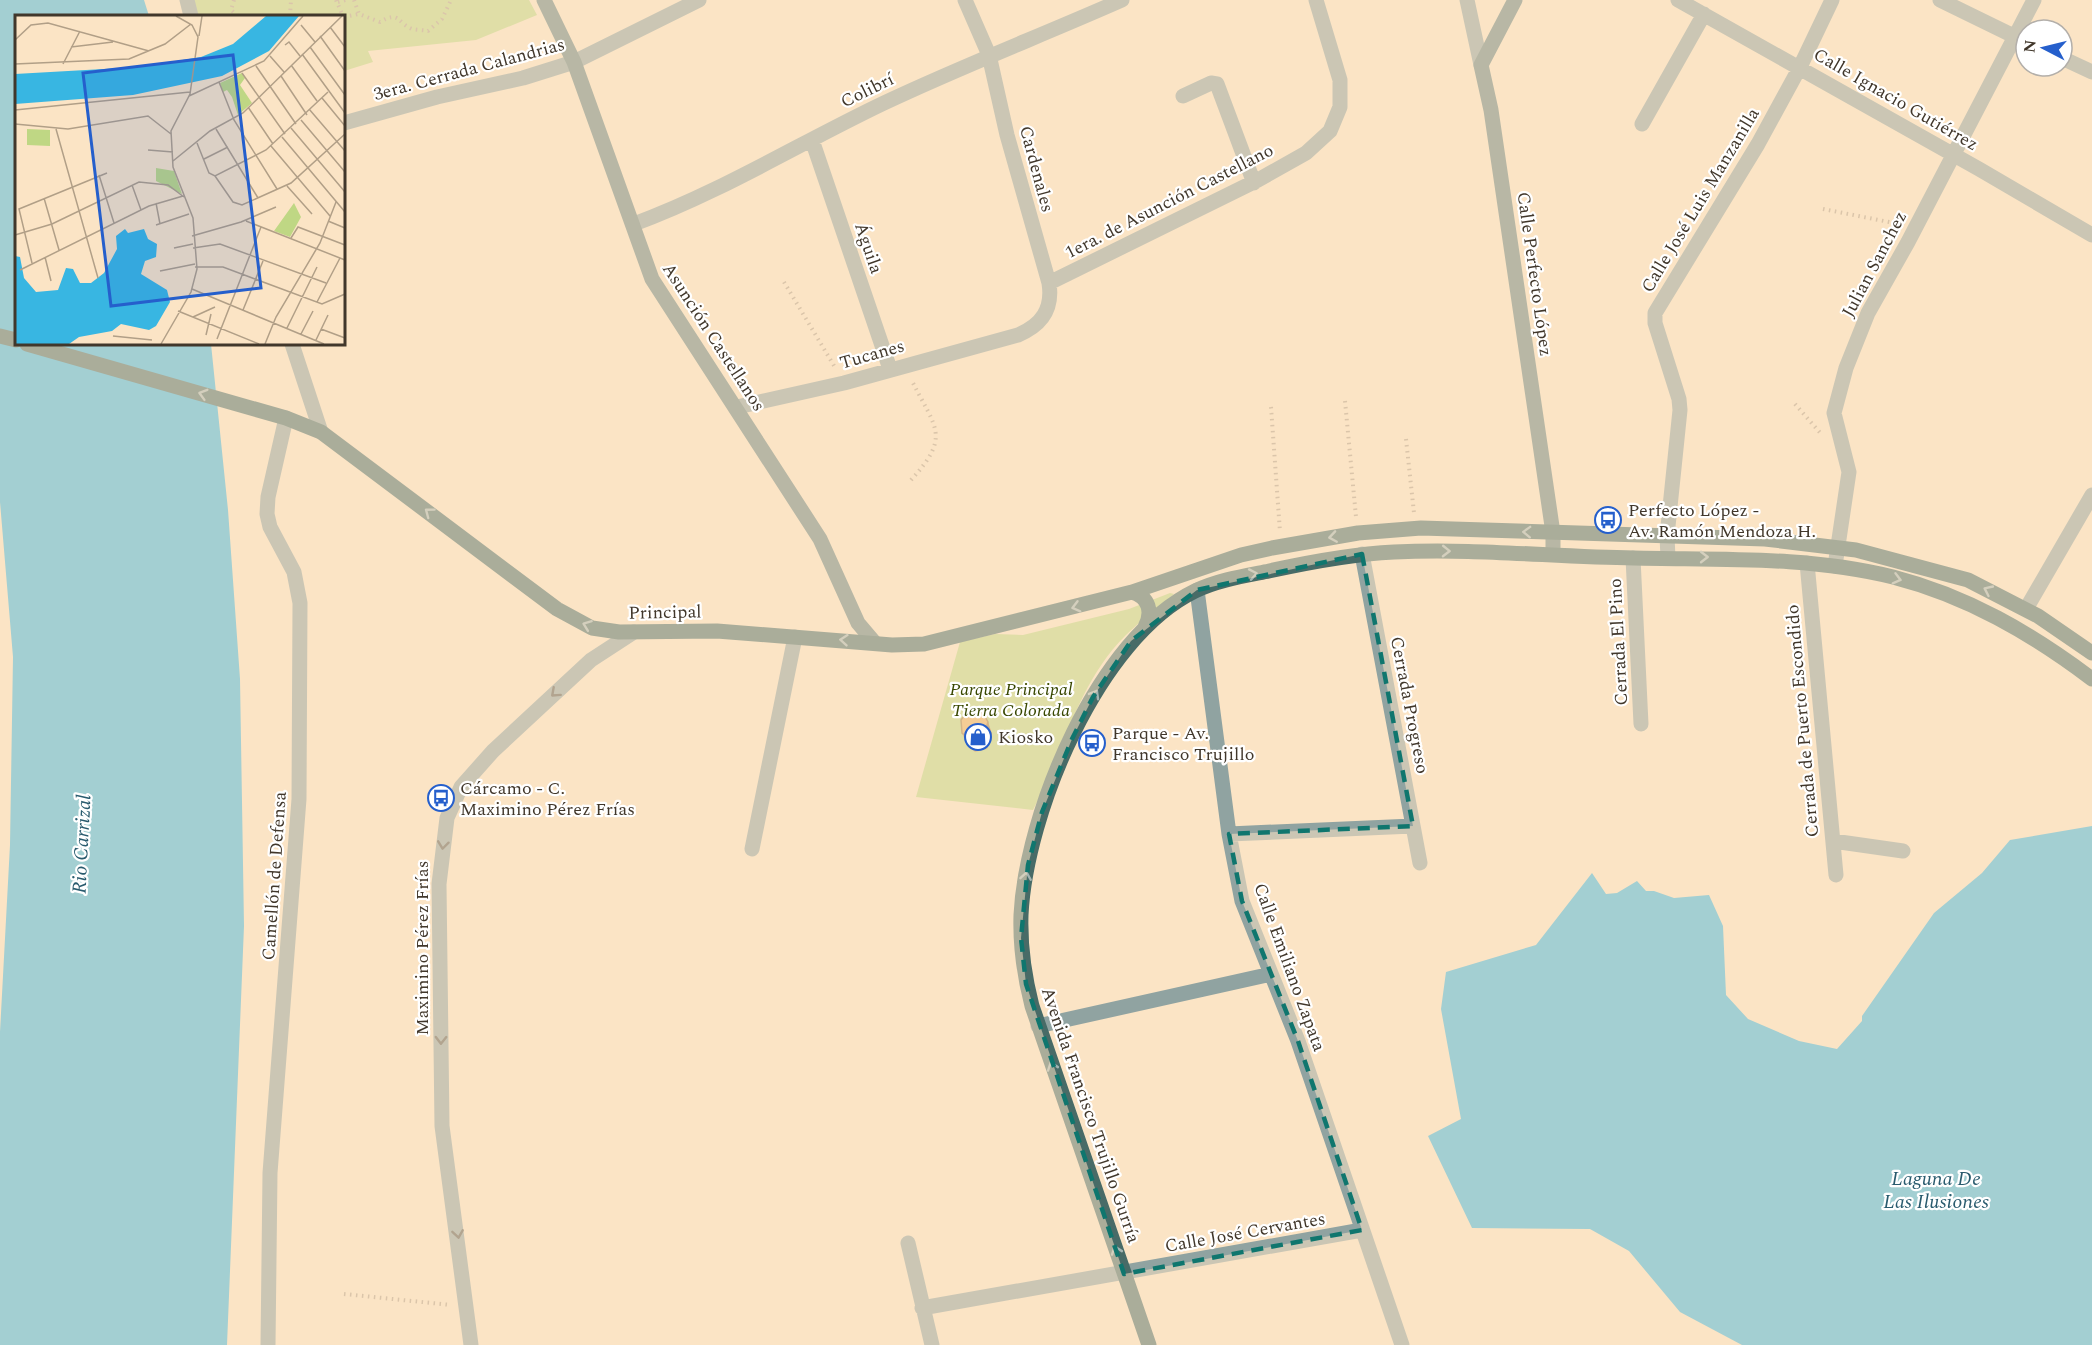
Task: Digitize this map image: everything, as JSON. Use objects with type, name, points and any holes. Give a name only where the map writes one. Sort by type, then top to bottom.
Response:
[{"type":"main road","points":[[0,336],[15,340]]},
{"type":"main road","name":"Principal","points":[[31,345],[286,418],[321,432],[563,613],[592,628],[634,632],[691,630],[876,643],[924,644],[1132,592],[1241,555],[1358,533],[1415,529],[1765,539],[1839,547],[1936,569],[1968,580],[2026,609],[2092,653]]},
{"type":"main road","name":"Avenida Francisco Trujillo Gurría","points":[[1149,1345],[1038,1026],[1026,984],[1020,938],[1024,885],[1032,844],[1054,780],[1082,717],[1110,669],[1145,627],[1182,598],[1197,590],[1246,575],[1362,554],[1436,551],[1807,562],[1911,582],[1976,606],[2036,639],[2092,679]]},
{"type":"main road","points":[[1132,592],[1143,597],[1149,607],[1150,614],[1145,627]]},
{"type":"street","points":[[187,0],[191,15]]},
{"type":"street","name":"Asunción Castellanos","points":[[544,0],[574,62],[611,171],[634,224],[652,279],[737,407],[820,539],[858,623],[876,643]]},
{"type":"street","name":"3era. Cerrada Calandrias","points":[[345,123],[437,97],[523,78],[574,62],[699,0]]},
{"type":"street","name":"Cardenales","points":[[965,0],[989,55],[1007,135],[1049,283],[1050,302],[1047,313],[1034,327],[1018,335]]},
{"type":"street","name":"Colibrí","points":[[634,224],[682,206],[883,104],[989,55],[1122,0]]},
{"type":"street","name":"1era. de Asunción Castellano","points":[[1049,283],[1254,183],[1306,153],[1326,135],[1336,121],[1341,94],[1336,64],[1316,0]]},
{"type":"street","name":"Calle Perfecto López","points":[[1467,0],[1493,122],[1553,533],[1553,554]]},
{"type":"street","points":[[1481,65],[1515,0]]},
{"type":"street","name":"Calle Ignacio Gutiérrez","points":[[1678,0],[1954,154],[2092,236]]},
{"type":"street","name":"Calle José Luis Manzanilla","points":[[1668,558],[1667,536],[1680,410],[1676,388],[1655,323],[1656,314],[1758,144],[1800,67],[1832,0]]},
{"type":"street","points":[[1940,0],[2014,36]]},
{"type":"street","name":"Julian Sanchez","points":[[2028,18],[2034,0]]},
{"type":"street","points":[[1642,124],[1704,14]]},
{"type":"street","name":"Julian Sanchez","points":[[1835,566],[1850,472],[1845,446],[1836,427],[1835,404],[1868,313],[1954,154],[2014,49]]},
{"type":"street","points":[[2074,64],[2092,72]]},
{"type":"street","points":[[1183,96],[1207,84],[1217,84],[1254,183]]},
{"type":"street","name":"Águila","points":[[812,140],[897,367]]},
{"type":"street","name":"Tucanes","points":[[737,407],[844,383],[1018,335]]},
{"type":"street","points":[[292,345],[321,432]]},
{"type":"street","name":"Camellón de Defensa","points":[[268,1345],[270,1173],[299,788],[300,603],[294,573],[270,526],[267,514],[268,497],[286,418]]},
{"type":"street","points":[[2026,609],[2092,495]]},
{"type":"street","name":"Cerrada Progreso","points":[[1362,554],[1419,863]]},
{"type":"street","name":"Cerrada El Pino","points":[[1633,558],[1641,724]]},
{"type":"street","name":"Cerrada de Puerto Escondido","points":[[1807,562],[1836,875]]},
{"type":"street","name":"Calle Emiliano Zapata","points":[[1197,590],[1229,834],[1242,901],[1298,1041],[1402,1345]]},
{"type":"street","name":"Maximino Pérez Frías","points":[[471,1345],[442,1126],[440,1085],[439,884],[447,818],[460,787],[493,751],[585,666],[634,632]]},
{"type":"street","points":[[752,849],[795,637]]},
{"type":"street","points":[[1229,834],[1413,826]]},
{"type":"street","points":[[1833,841],[1903,851]]},
{"type":"street","points":[[1038,1026],[1270,974]]},
{"type":"street","name":"Calle José Cervantes","points":[[922,1308],[1362,1230]]},
{"type":"street","points":[[908,1243],[932,1345]]},
{"type":"path","points":[[234,0],[231,10],[237,15]]},
{"type":"path","points":[[290,15],[291,0]]},
{"type":"path","points":[[337,1],[346,0]]},
{"type":"path","points":[[354,0],[359,14]]},
{"type":"path","points":[[345,17],[359,14],[380,22],[389,17],[398,18],[412,29],[428,31],[442,20],[451,0]]},
{"type":"path","points":[[1823,209],[1916,228]]},
{"type":"path","points":[[784,282],[844,383]]},
{"type":"path","points":[[897,367],[934,427],[938,439],[933,454],[911,480]]},
{"type":"path","points":[[1345,401],[1358,533]]},
{"type":"path","points":[[1271,407],[1281,546]]},
{"type":"path","points":[[1406,439],[1415,529]]},
{"type":"path","points":[[344,1294],[467,1306]]},
{"type":"highlighted area","points":[[1362,554],[1413,826],[1229,834],[1242,901],[1298,1041],[1362,1230],[1124,1274],[1026,984],[1021,938],[1028,865],[1042,812],[1072,739],[1093,697],[1131,641],[1197,590]]},
{"type":"green space","points":[[194,0],[529,0],[537,15],[476,40],[368,51],[373,62],[345,71],[345,15],[198,15]]},
{"type":"green space","name":"Parque Principal Tierra Colorada","points":[[1170,593],[1174,594],[1125,636],[1095,674],[1033,810],[916,797],[960,642],[995,634],[1023,635],[1129,609]]},
{"type":"water","name":"Rio Carrizal","points":[[0,0],[144,0],[149,15],[15,15],[15,345],[211,345],[228,510],[240,679],[244,926],[227,1345],[0,1345],[0,1032],[10,845],[13,657],[0,502]]},
{"type":"water","name":"Laguna De Las Ilusiones","points":[[2092,826],[2092,1345],[1742,1345],[1680,1312],[1629,1251],[1590,1229],[1472,1228],[1428,1136],[1461,1119],[1441,1009],[1446,972],[1536,945],[1592,873],[1606,894],[1617,893],[1637,881],[1646,891],[1654,891],[1674,898],[1709,895],[1723,926],[1726,995],[1748,1019],[1799,1041],[1837,1049],[1862,1021],[1862,1016],[1934,913],[1982,873],[2010,840]]},
{"type":"building","points":[[967,712],[983,713],[988,722],[983,737],[971,740],[962,733],[961,720]]},
{"type":"place","name":"Perfecto López - Av. Ramón Mendoza H.","points":[[1608,520]]},
{"type":"place","name":"Kiosko","points":[[978,737]]},
{"type":"place","name":"Parque - Av. Francisco Trujillo","points":[[1092,743]]},
{"type":"place","name":"Cárcamo - C. Maximino Pérez Frías","points":[[441,798]]}]
